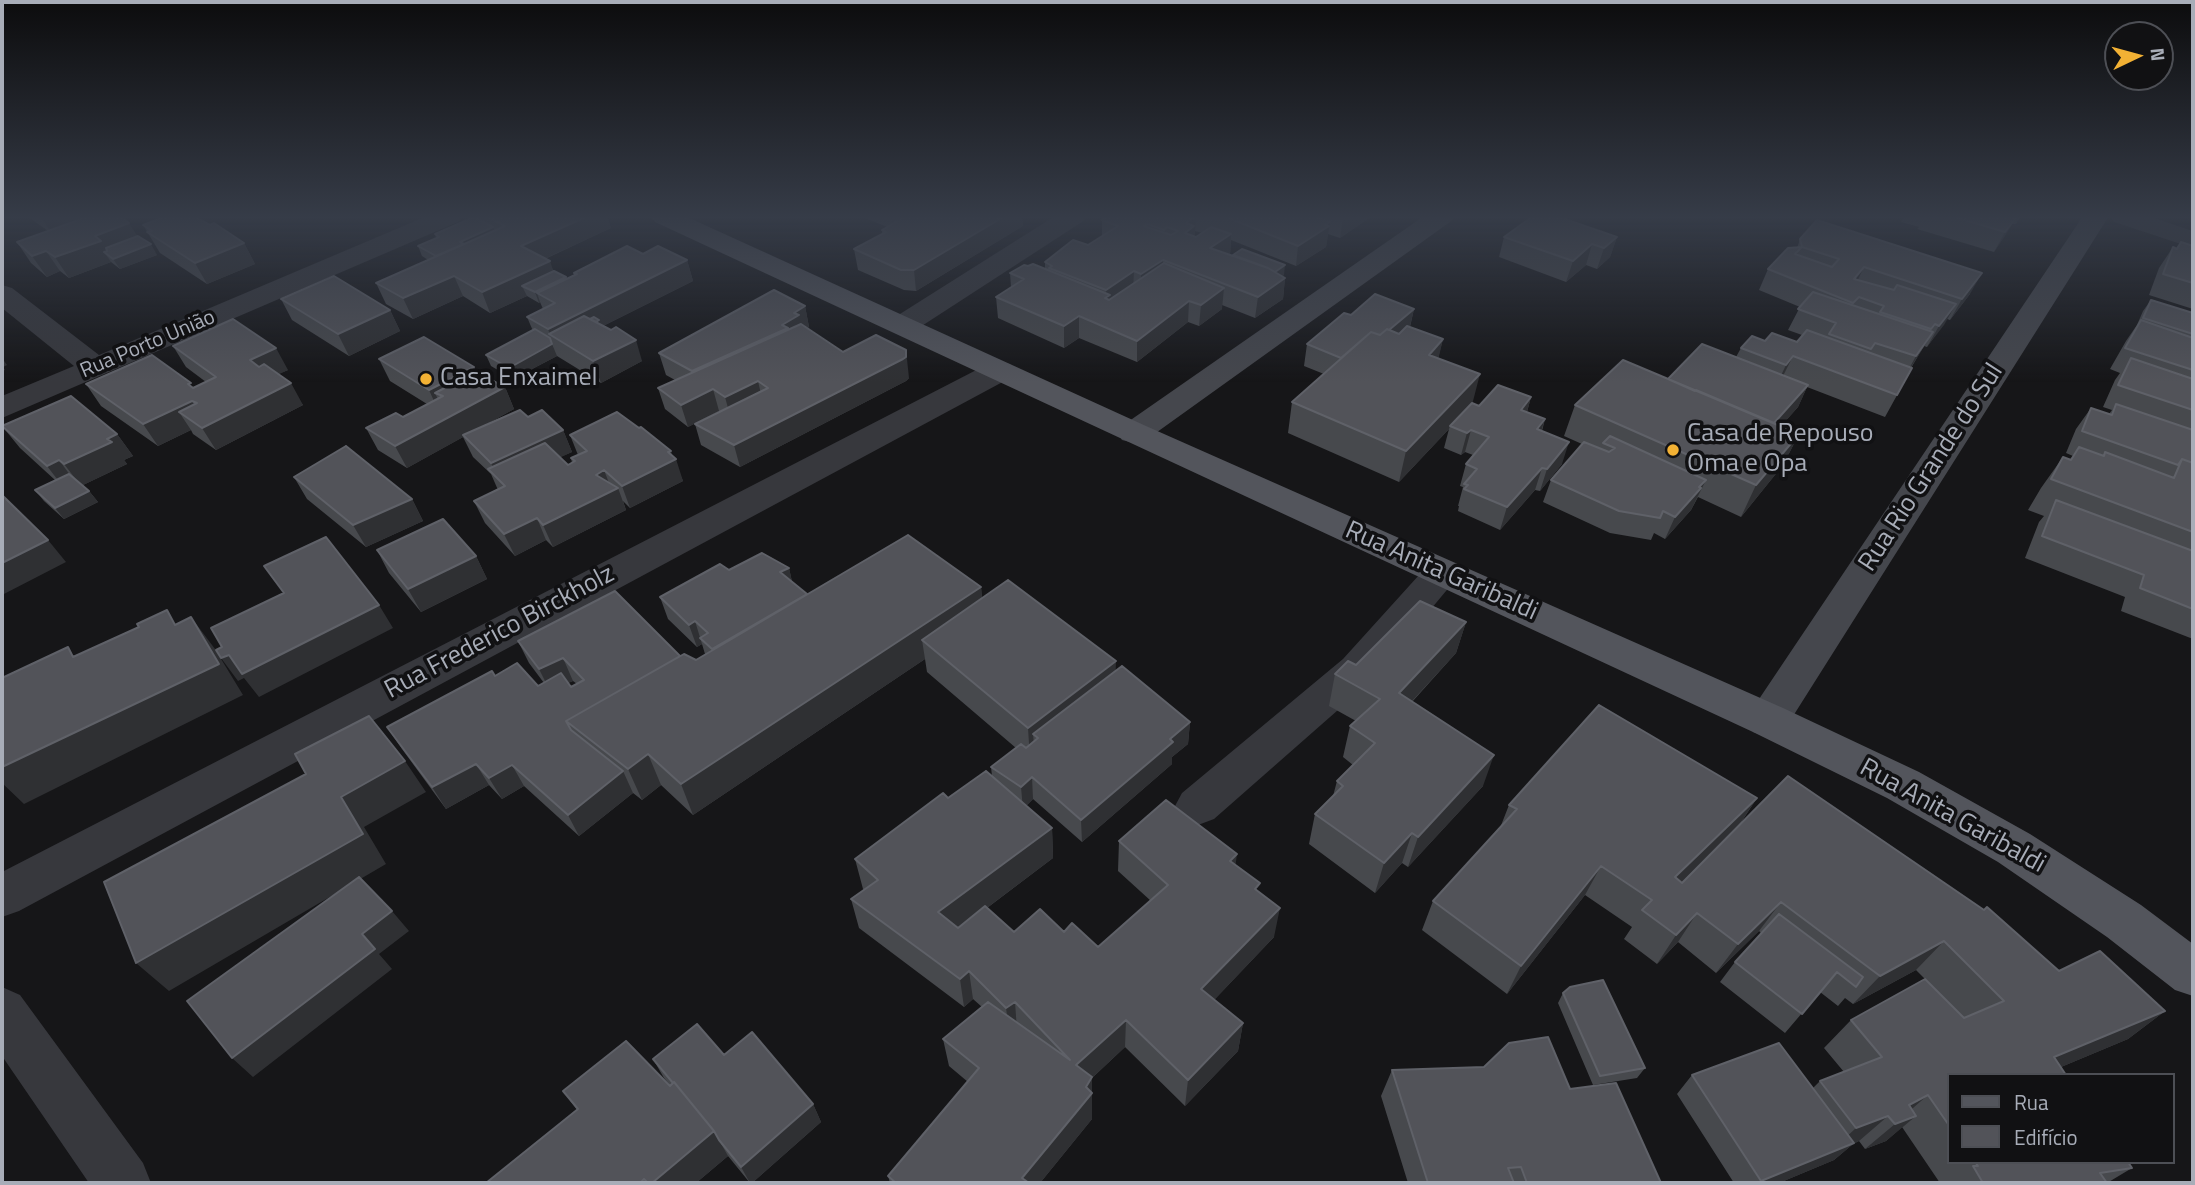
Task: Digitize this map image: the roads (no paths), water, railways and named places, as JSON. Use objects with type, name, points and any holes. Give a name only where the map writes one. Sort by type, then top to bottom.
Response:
[{"type":"main road","name":"Rua Anita Garibaldi","points":[[785,271],[1134,433],[1768,720],[1903,785],[2014,848],[2124,921],[2193,973]]},
{"type":"main road","points":[[1134,433],[1363,271]]},
{"type":"main road","name":"Rua Rio Grande do Sul","points":[[1768,720],[2060,271]]},
{"type":"street","name":"Rua Porto União","points":[[2,408],[321,271]]},
{"type":"street","points":[[903,325],[987,271]]},
{"type":"street","points":[[2,294],[96,368]]},
{"type":"street","name":"Rua Frederico Birckholz","points":[[2,896],[999,371]]},
{"type":"street","points":[[1198,806],[1357,670],[1443,573]]},
{"type":"street","points":[[2,1012],[123,1183]]},
{"type":"place","name":"Casa Enxaimel","points":[[426,379]]},
{"type":"place","name":"Casa de Repouso Oma e Opa","points":[[1673,450]]}]
